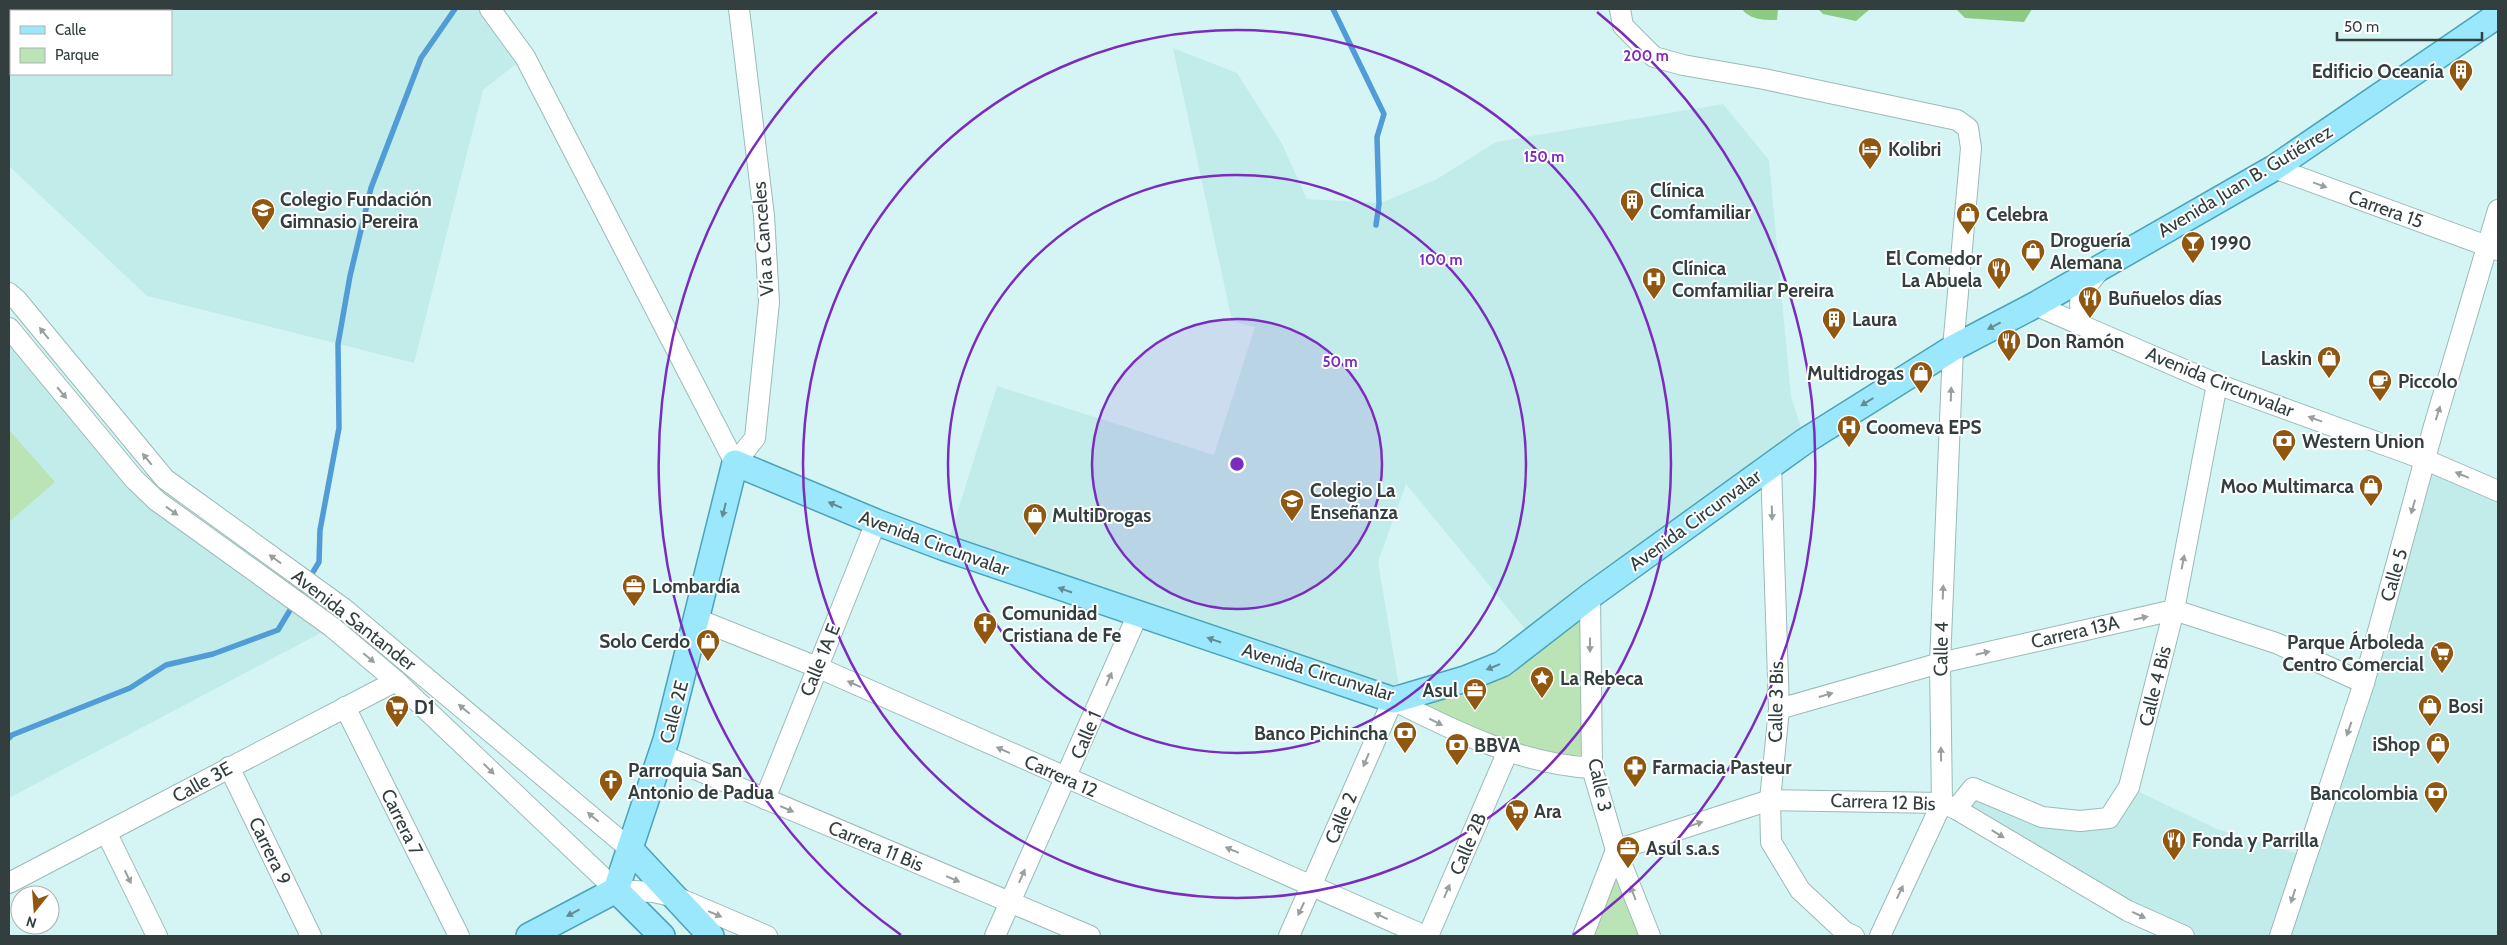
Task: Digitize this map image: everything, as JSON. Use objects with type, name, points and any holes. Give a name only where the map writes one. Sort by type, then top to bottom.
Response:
[{"type":"main road","name":"Avenida Juan B. Gutiérrez","points":[[2035,305],[2274,168],[2498,14]]},
{"type":"main road","name":"Avenida Circunvalar","points":[[735,463],[876,522],[1138,614],[1397,699],[1465,679],[1502,664],[1590,596],[1805,440],[1953,348],[2035,305]]},
{"type":"main road","name":"Calle 2E","points":[[616,890],[662,755],[735,463]]},
{"type":"main road","name":"Avenida Santander","points":[[630,849],[711,936]]},
{"type":"main road","name":"Avenida Santander","points":[[616,890],[662,936]]},
{"type":"main road","points":[[529,936],[616,890]]},
{"type":"street","points":[[490,9],[525,57],[735,463]]},
{"type":"street","name":"Vía a Canceles","points":[[735,463],[755,438],[769,302],[764,216],[739,9]]},
{"type":"street","name":"Calle 4","points":[[1620,9],[1623,26],[1654,57],[1683,65],[1764,79],[1957,120],[1968,128],[1971,148],[1953,348],[1940,662],[1949,806],[1880,936]]},
{"type":"street","name":"Carrera 15","points":[[2274,168],[2493,248]]},
{"type":"street","name":"Calle 5","points":[[2280,936],[2364,683],[2434,426],[2493,248],[2498,210]]},
{"type":"street","points":[[2082,325],[2078,302],[2082,293],[2103,266]]},
{"type":"street","name":"Avenida Santander","points":[[9,293],[17,300],[166,480],[343,608],[630,849]]},
{"type":"street","name":"Avenida Circunvalar","points":[[2035,305],[2217,384],[2426,460],[2498,490]]},
{"type":"street","name":"Avenida Santander","points":[[9,328],[134,479],[157,501],[332,627],[396,681],[616,890]]},
{"type":"street","name":"Calle 4 Bis","points":[[1949,806],[1973,788],[2042,817],[2080,821],[2109,818],[2129,787],[2174,610],[2217,384]]},
{"type":"street","name":"Calle 3 Bis","points":[[1770,464],[1779,709],[1770,800],[1771,842],[1800,890],[1845,932],[1854,936]]},
{"type":"street","name":"Calle 1A E","points":[[766,799],[876,522]]},
{"type":"street","name":"Calle 3","points":[[1590,596],[1592,768],[1616,850],[1650,936]]},
{"type":"street","points":[[2174,610],[2276,643],[2364,683]]},
{"type":"street","name":"Carrera 13A","points":[[1779,709],[1940,662],[2174,610]]},
{"type":"street","name":"Calle 1","points":[[995,936],[1138,614]]},
{"type":"street","name":"Carrera 12","points":[[696,619],[817,667],[1066,779],[1426,936]]},
{"type":"street","name":"Calle 3E","points":[[9,884],[396,681]]},
{"type":"street","points":[[1397,699],[1453,730],[1508,751],[1563,766],[1592,768]]},
{"type":"street","name":"Calle 2","points":[[1289,936],[1397,699]]},
{"type":"street","name":"Carrera 7","points":[[345,707],[459,936]]},
{"type":"street","name":"Calle 2B","points":[[1426,936],[1508,751]]},
{"type":"street","name":"Carrera 11 Bis","points":[[662,755],[1090,936]]},
{"type":"street","name":"Carrera 9","points":[[229,767],[311,936]]},
{"type":"street","name":"Carrera 12 Bis","points":[[1616,850],[1770,800],[1949,806],[2128,911],[2177,935]]},
{"type":"street","points":[[107,834],[157,936]]},
{"type":"street","points":[[1583,936],[1616,850]]},
{"type":"street","points":[[616,890],[653,892],[676,897],[767,936]]},
{"type":"shaded area","name":"Colegio Fundación Gimnasio Pereira","points":[[9,9],[490,9],[525,57],[483,90],[414,363],[147,296],[9,166]]},
{"type":"shaded area","points":[[1173,48],[1237,73],[1282,144],[1307,199],[1381,203],[1437,179],[1496,142],[1723,104],[1769,160],[1791,396],[1805,441],[1534,640],[1406,484],[1378,562],[1401,698],[946,548],[997,386],[1214,455],[1255,327],[1232,321]]},
{"type":"shaded area","points":[[9,328],[134,479],[332,627],[9,798]]},
{"type":"shaded area","name":"Parque Árboleda Centro Comercial","points":[[2426,460],[2498,491],[2498,936],[2184,936],[1956,809],[1973,788],[2042,817],[2109,818],[2129,787],[2217,829],[2306,856]]},
{"type":"green space","points":[[1742,9],[1778,9],[1777,20],[1753,17]]},
{"type":"green space","points":[[1818,9],[1870,9],[1856,21],[1823,14]]},
{"type":"green space","points":[[1956,9],[2032,9],[2024,22],[1965,18]]},
{"type":"green space","points":[[9,430],[55,482],[9,522]]},
{"type":"green space","points":[[1590,596],[1592,768],[1563,767],[1401,698],[1465,679]]},
{"type":"green space","points":[[1616,850],[1650,936],[1583,936]]},
{"type":"waterway","points":[[9,738],[12,735],[130,688],[166,665],[213,654],[278,630],[319,562],[320,530],[339,428],[338,344],[350,276],[371,188],[421,58],[455,9]]},
{"type":"waterway","points":[[1333,9],[1384,114],[1377,137],[1379,204],[1376,225]]},
{"type":"place","name":"Edificio Oceanía","points":[[2461,92]]},
{"type":"place","name":"Kolibri","points":[[1870,170]]},
{"type":"place","name":"Clínica Comfamiliar","points":[[1632,222]]},
{"type":"place","name":"Colegio Fundación Gimnasio Pereira","points":[[263,231]]},
{"type":"place","name":"Celebra","points":[[1968,235]]},
{"type":"place","name":"1990","points":[[2193,264]]},
{"type":"place","name":"Droguería Alemana","points":[[2033,272]]},
{"type":"place","name":"El Comedor La Abuela","points":[[1999,290]]},
{"type":"place","name":"Clínica Comfamiliar Pereira","points":[[1654,300]]},
{"type":"place","name":"Buñuelos días","points":[[2090,319]]},
{"type":"place","name":"Laura","points":[[1834,340]]},
{"type":"place","name":"Don Ramón","points":[[2009,362]]},
{"type":"place","name":"Laskin","points":[[2329,379]]},
{"type":"place","name":"Multidrogas","points":[[1921,394]]},
{"type":"place","name":"Piccolo","points":[[2380,402]]},
{"type":"place","name":"Coomeva EPS","points":[[1849,448]]},
{"type":"place","name":"Western Union","points":[[2284,462]]},
{"type":"place","name":"Moo Multimarca","points":[[2371,507]]},
{"type":"place","name":"Colegio La Enseñanza","points":[[1292,522]]},
{"type":"place","name":"MultiDrogas","points":[[1035,536]]},
{"type":"place","name":"Lombardía","points":[[634,607]]},
{"type":"place","name":"Comunidad Cristiana de Fe","points":[[985,645]]},
{"type":"place","name":"Solo Cerdo","points":[[708,662]]},
{"type":"place","name":"Parque Árboleda Centro Comercial","points":[[2442,674]]},
{"type":"place","name":"La Rebeca","points":[[1542,699]]},
{"type":"place","name":"Asul","points":[[1475,711]]},
{"type":"place","name":"Bosi","points":[[2430,727]]},
{"type":"place","name":"D1","points":[[397,728]]},
{"type":"place","name":"Banco Pichincha","points":[[1405,754]]},
{"type":"place","name":"iShop","points":[[2438,765]]},
{"type":"place","name":"BBVA","points":[[1457,766]]},
{"type":"place","name":"Farmacia Pasteur","points":[[1635,788]]},
{"type":"place","name":"Parroquia San Antonio de Padua","points":[[611,802]]},
{"type":"place","name":"Bancolombia","points":[[2436,814]]},
{"type":"place","name":"Ara","points":[[1517,832]]},
{"type":"place","name":"Fonda y Parrilla","points":[[2174,861]]},
{"type":"place","name":"Asul s.a.s","points":[[1628,869]]}]
